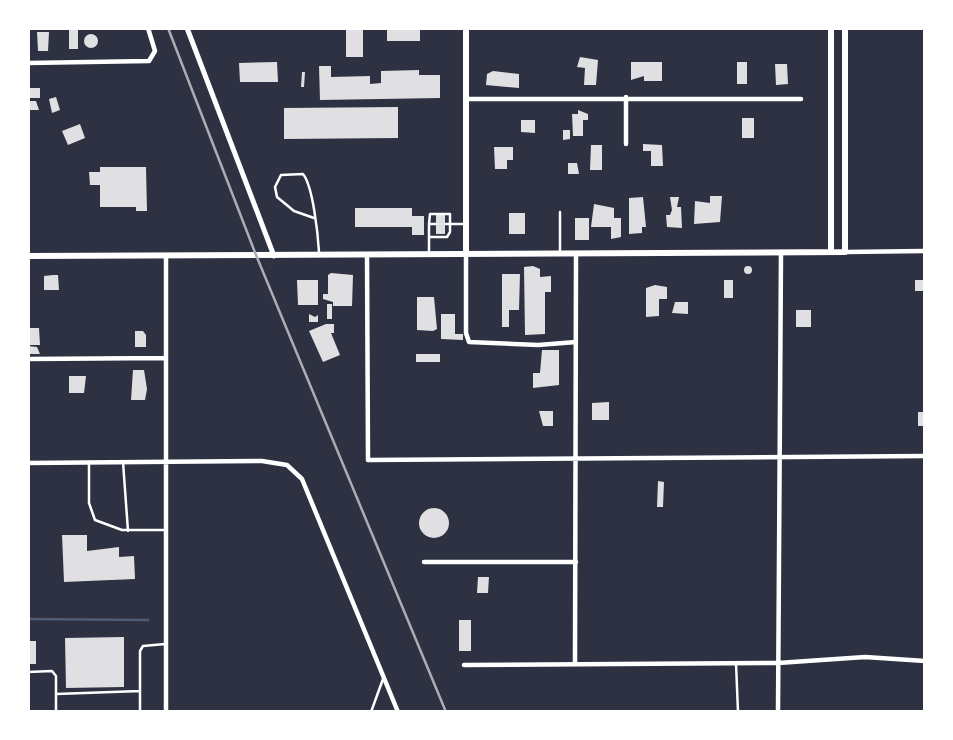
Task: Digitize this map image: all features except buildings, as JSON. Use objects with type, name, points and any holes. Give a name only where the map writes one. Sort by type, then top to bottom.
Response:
[{"type":"main road","points":[[466,28],[466,254]]},
{"type":"main road","points":[[831,28],[831,252]]},
{"type":"main road","points":[[28,256],[845,252],[845,28]]},
{"type":"street","points":[[28,63],[152,59],[155,51],[148,28]]},
{"type":"street","points":[[187,28],[274,256]]},
{"type":"street","points":[[626,97],[626,145]]},
{"type":"street","points":[[466,99],[801,99]]},
{"type":"street","points":[[845,252],[925,251]]},
{"type":"street","points":[[778,712],[781,253]]},
{"type":"street","points":[[466,254],[466,333],[469,342],[538,345],[576,342]]},
{"type":"street","points":[[575,664],[576,254]]},
{"type":"street","points":[[367,255],[368,460],[925,456]]},
{"type":"street","points":[[166,256],[166,712]]},
{"type":"street","points":[[28,359],[166,358]]},
{"type":"street","points":[[28,463],[279,462],[291,467],[302,480],[398,712]]},
{"type":"street","points":[[424,562],[576,562]]},
{"type":"street","points":[[464,665],[778,663],[865,657],[925,662]]},
{"type":"lane","points":[[314,218],[295,211],[276,197],[275,187],[281,175],[290,172],[306,178],[314,218],[319,256]]},
{"type":"lane","points":[[560,212],[560,254]]},
{"type":"lane","points":[[429,255],[430,214],[450,214],[447,237],[430,237]]},
{"type":"lane","points":[[429,224],[436,224]]},
{"type":"lane","points":[[445,224],[466,224]]},
{"type":"lane","points":[[89,462],[90,513],[95,520],[106,526],[128,531],[165,530]]},
{"type":"lane","points":[[124,462],[128,531]]},
{"type":"lane","points":[[140,712],[140,651],[143,646],[165,644]]},
{"type":"lane","points":[[736,663],[738,712]]},
{"type":"lane","points":[[28,672],[52,671],[56,676],[56,712]]},
{"type":"lane","points":[[371,712],[379,696],[383,673]]},
{"type":"lane","points":[[56,694],[140,691]]},
{"type":"waterway","points":[[28,619],[148,620]]},
{"type":"railway","points":[[168,28],[256,255],[446,712]]}]
